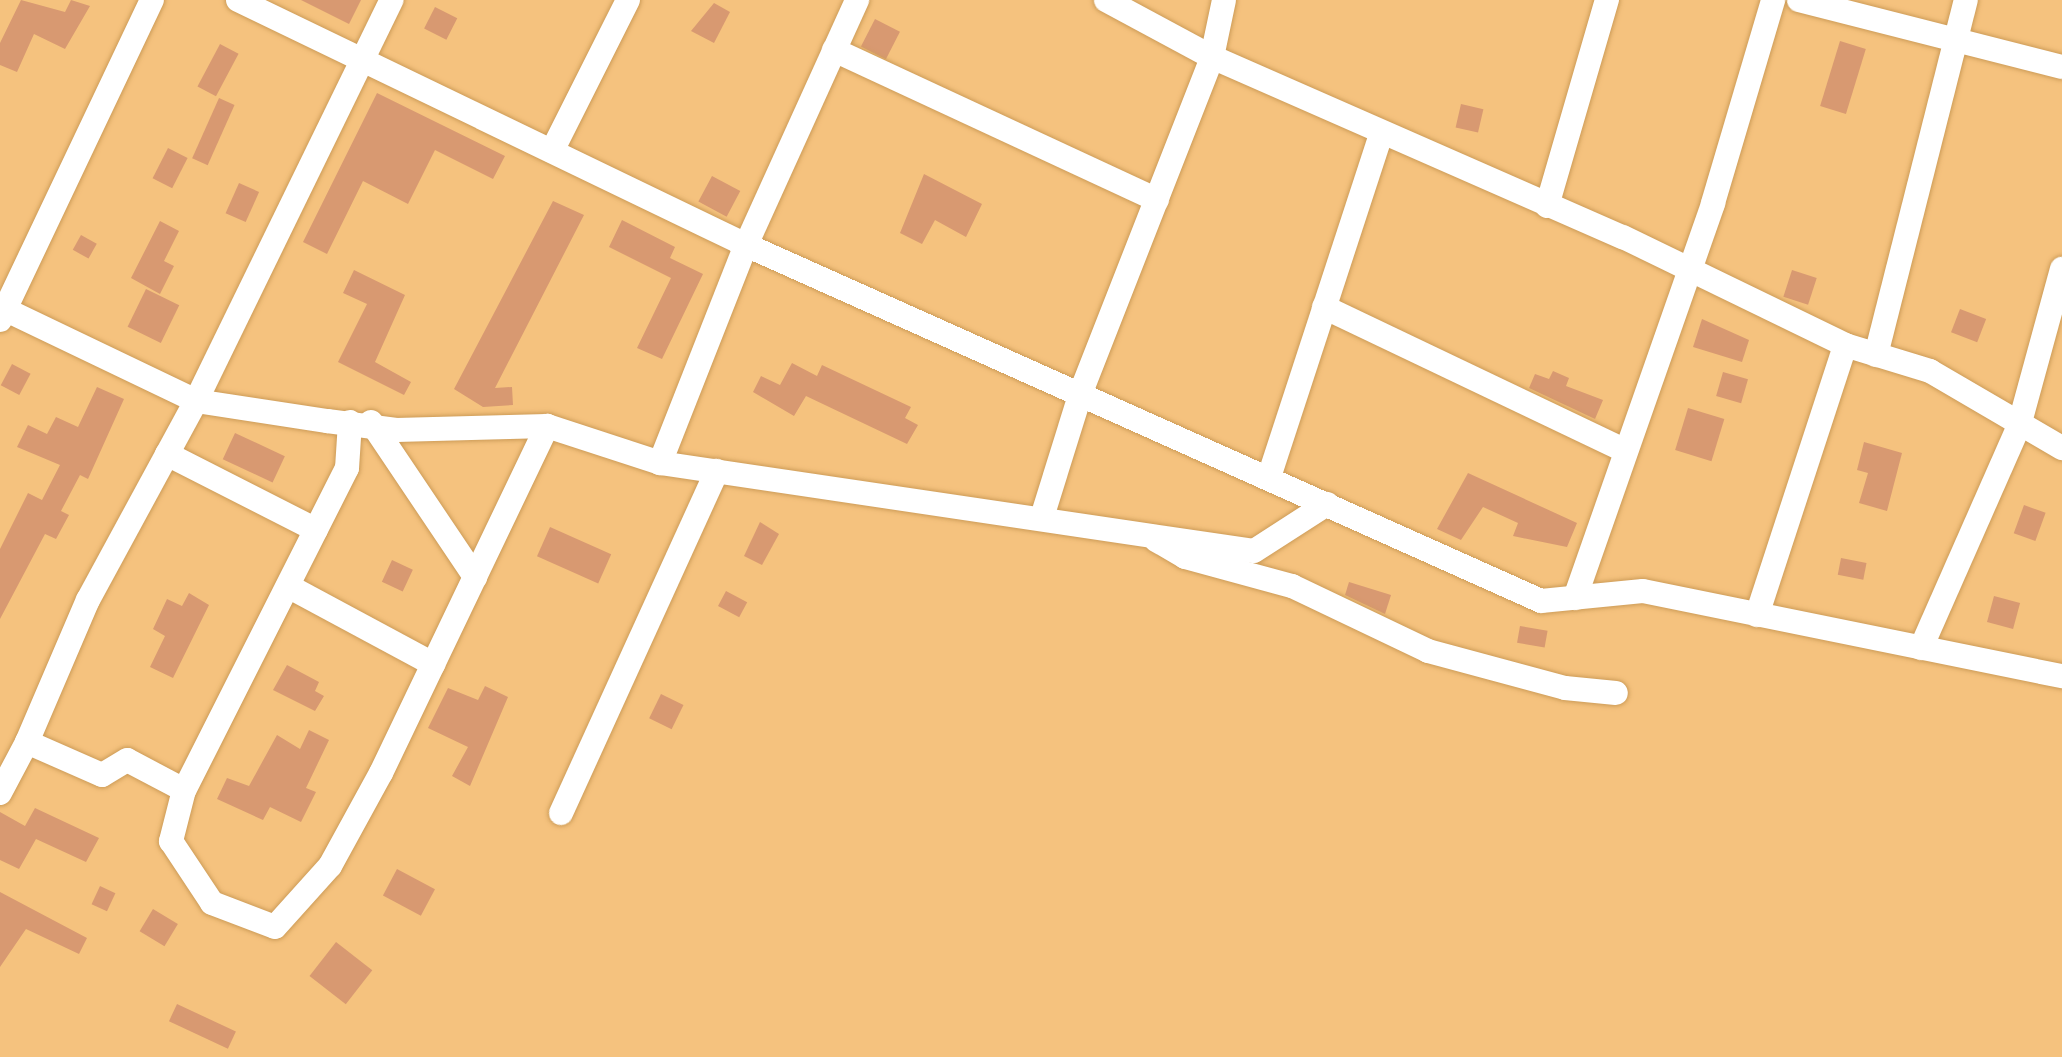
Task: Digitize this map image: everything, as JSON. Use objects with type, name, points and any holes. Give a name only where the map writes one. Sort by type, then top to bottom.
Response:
[{"type":"street","points":[[152,0],[2,312],[196,401],[360,422],[396,430],[547,426],[660,463],[1043,514],[1254,551],[1327,504]]},
{"type":"street","points":[[238,0],[746,245],[1081,392],[1541,601],[1643,591],[2062,676]]},
{"type":"street","points":[[0,793],[27,742],[88,600],[196,401],[392,0]]},
{"type":"street","points":[[552,151],[628,0]]},
{"type":"street","points":[[660,463],[746,245],[857,0]]},
{"type":"street","points":[[1106,0],[1212,57],[1381,135],[1685,266],[1845,345],[1930,371],[2019,426],[2062,448]]},
{"type":"street","points":[[1043,514],[1081,392],[1212,57],[1224,0]]},
{"type":"street","points":[[1547,206],[1607,0]]},
{"type":"street","points":[[1575,598],[1685,266],[1713,203],[1773,0]]},
{"type":"street","points":[[1799,0],[2062,67]]},
{"type":"street","points":[[1876,355],[1966,0]]},
{"type":"street","points":[[834,50],[1157,200]]},
{"type":"street","points":[[1269,477],[1381,135]]},
{"type":"street","points":[[1921,648],[2019,426],[2062,269]]},
{"type":"street","points":[[1324,307],[1624,450]]},
{"type":"street","points":[[1757,615],[1845,345]]},
{"type":"street","points":[[360,422],[347,468],[184,790],[171,841],[212,903],[275,927],[330,866],[433,664],[547,426]]},
{"type":"street","points":[[360,422],[475,577]]},
{"type":"street","points":[[167,454],[316,530]]},
{"type":"street","points":[[561,813],[717,471]]},
{"type":"street","points":[[1142,531],[1185,557],[1292,586],[1428,651],[1565,688],[1616,693]]},
{"type":"street","points":[[288,586],[433,664]]},
{"type":"street","points":[[27,742],[102,775],[127,760],[184,790]]},
{"type":"building","points":[[21,0],[65,12],[71,0],[90,6],[65,49],[34,34],[17,72],[0,65],[0,43]]},
{"type":"building","points":[[301,0],[361,0],[349,24]]},
{"type":"building","points":[[714,3],[730,12],[714,43],[691,31]]},
{"type":"building","points":[[435,7],[457,18],[446,40],[424,28]]},
{"type":"building","points":[[875,19],[900,32],[886,59],[861,47]]},
{"type":"building","points":[[1840,41],[1866,49],[1846,114],[1820,106]]},
{"type":"building","points":[[220,44],[239,54],[216,96],[197,86]]},
{"type":"building","points":[[377,93],[505,156],[493,179],[435,150],[408,204],[363,181],[327,254],[303,242]]},
{"type":"building","points":[[219,98],[235,105],[208,165],[192,158]]},
{"type":"building","points":[[1461,104],[1483,109],[1478,133],[1456,127]]},
{"type":"building","points":[[168,148],[188,158],[172,188],[153,178]]},
{"type":"building","points":[[924,174],[982,204],[966,237],[935,220],[922,244],[900,233]]},
{"type":"building","points":[[712,176],[740,191],[727,217],[698,202]]},
{"type":"building","points":[[239,183],[259,192],[246,222],[226,213]]},
{"type":"building","points":[[553,201],[584,215],[495,388],[512,387],[513,405],[483,407],[454,389]]},
{"type":"building","points":[[622,220],[675,247],[670,258],[703,274],[662,359],[637,348],[671,278],[609,247]]},
{"type":"building","points":[[160,221],[179,231],[164,261],[174,266],[160,294],[131,278]]},
{"type":"building","points":[[81,235],[97,244],[89,259],[73,250]]},
{"type":"building","points":[[354,270],[405,295],[375,362],[411,382],[404,395],[338,362],[367,304],[343,293]]},
{"type":"building","points":[[1792,270],[1817,278],[1808,305],[1783,297]]},
{"type":"building","points":[[146,289],[179,305],[161,343],[128,327]]},
{"type":"building","points":[[1960,309],[1986,319],[1977,342],[1951,332]]},
{"type":"building","points":[[1702,319],[1749,340],[1742,362],[1693,347]]},
{"type":"building","points":[[792,363],[817,376],[822,365],[911,407],[905,418],[918,425],[907,444],[806,396],[794,416],[753,392],[761,376],[780,385]]},
{"type":"building","points":[[12,364],[31,374],[19,395],[1,385]]},
{"type":"building","points":[[1553,371],[1569,378],[1566,386],[1603,400],[1595,419],[1529,388],[1535,374],[1549,379]]},
{"type":"building","points":[[1723,372],[1748,379],[1741,403],[1716,396]]},
{"type":"building","points":[[97,387],[124,399],[88,479],[80,475],[61,511],[69,515],[56,539],[45,534],[0,619],[0,549],[28,493],[42,500],[60,465],[17,447],[28,425],[47,434],[56,417],[78,427]]},
{"type":"building","points":[[1688,408],[1724,419],[1711,461],[1675,450]]},
{"type":"building","points":[[235,433],[285,456],[273,483],[223,459]]},
{"type":"building","points":[[1864,442],[1902,453],[1887,511],[1859,503],[1868,473],[1857,470]]},
{"type":"building","points":[[1468,473],[1577,523],[1567,547],[1513,536],[1518,523],[1483,507],[1461,540],[1437,529]]},
{"type":"building","points":[[2024,505],[2046,513],[2035,541],[2014,533]]},
{"type":"building","points":[[760,522],[779,534],[762,565],[744,556]]},
{"type":"building","points":[[550,527],[611,554],[598,583],[537,556]]},
{"type":"building","points":[[1841,558],[1867,563],[1863,580],[1838,575]]},
{"type":"building","points":[[392,560],[413,570],[403,591],[382,582]]},
{"type":"building","points":[[1349,582],[1391,595],[1385,614],[1345,595]]},
{"type":"building","points":[[726,591],[747,602],[739,617],[718,606]]},
{"type":"building","points":[[189,593],[209,605],[173,678],[150,667],[165,636],[153,629],[167,599],[182,606]]},
{"type":"building","points":[[1994,596],[2020,603],[2013,629],[1987,622]]},
{"type":"building","points":[[1520,626],[1548,631],[1545,648],[1517,643]]},
{"type":"building","points":[[287,665],[319,682],[315,691],[324,696],[315,711],[273,690]]},
{"type":"building","points":[[485,686],[508,697],[470,786],[452,776],[468,747],[428,728],[448,688],[478,700]]},
{"type":"building","points":[[661,694],[683,705],[672,729],[649,718]]},
{"type":"building","points":[[309,730],[329,740],[306,788],[316,792],[301,822],[270,807],[263,820],[217,799],[227,778],[249,786],[277,735],[300,749]]},
{"type":"building","points":[[35,808],[99,838],[86,862],[36,839],[19,869],[0,860],[0,812],[25,826]]},
{"type":"building","points":[[397,869],[435,889],[421,916],[383,895]]},
{"type":"building","points":[[100,886],[115,893],[107,911],[92,904]]},
{"type":"building","points":[[0,892],[87,938],[79,954],[26,929],[0,967]]},
{"type":"building","points":[[153,909],[178,924],[164,946],[140,931]]},
{"type":"building","points":[[336,942],[372,970],[346,1004],[310,976]]},
{"type":"building","points":[[177,1004],[236,1031],[228,1049],[169,1021]]}]
